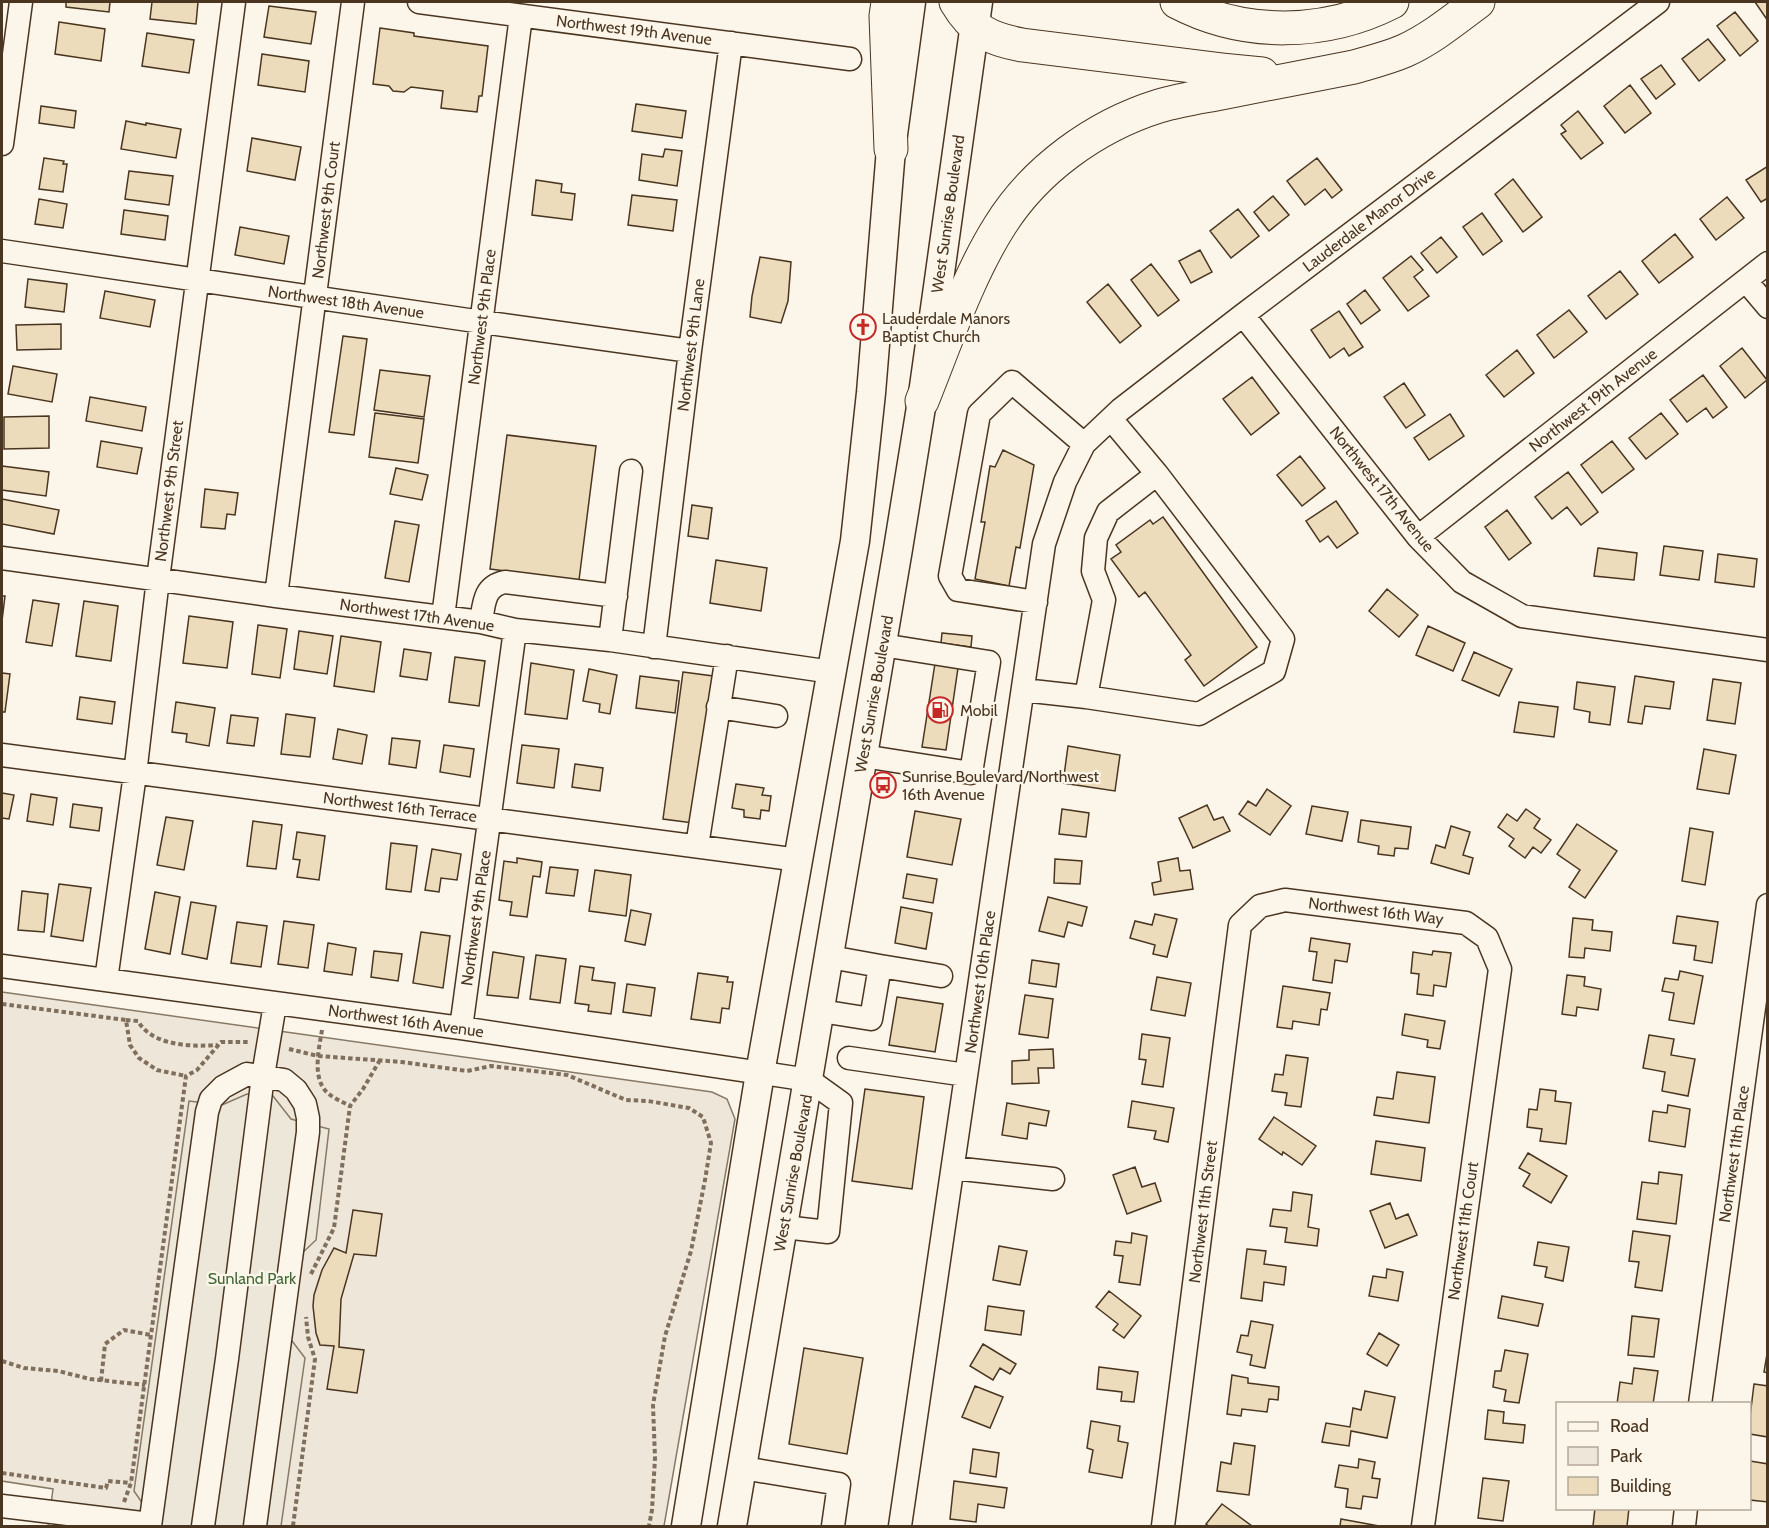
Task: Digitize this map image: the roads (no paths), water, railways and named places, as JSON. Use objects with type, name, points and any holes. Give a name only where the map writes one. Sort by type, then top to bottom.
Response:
[{"type":"highway","points":[[888,2],[886,16],[891,149]]},
{"type":"highway","points":[[1177,2],[1215,18],[1285,28],[1316,26],[1346,20],[1392,2]]},
{"type":"highway","points":[[922,401],[972,277],[988,244],[1011,208],[1047,171],[1096,134],[1159,106],[1354,67],[1403,51],[1426,39],[1478,2]]},
{"type":"highway","points":[[969,10],[1001,41],[1223,70],[1303,76]]},
{"type":"main road","points":[[686,1527],[760,1073],[855,541],[891,149],[911,2]]},
{"type":"main road","name":"West Sunrise Boulevard","points":[[732,1527],[821,1011],[922,401],[969,10]]},
{"type":"street","points":[[2,144],[21,2]]},
{"type":"street","name":"Northwest 9th Street","points":[[106,980],[135,774],[196,280],[234,2]]},
{"type":"street","name":"Northwest 9th Court","points":[[276,596],[353,2]]},
{"type":"street","name":"Northwest 19th Avenue","points":[[419,2],[850,59]]},
{"type":"street","name":"Lauderdale Manor Drive","points":[[1084,444],[1111,419],[1243,315],[1658,2]]},
{"type":"street","name":"Northwest 9th Place","points":[[443,617],[521,16]]},
{"type":"street","name":"Northwest 9th Lane","points":[[654,647],[731,43]]},
{"type":"street","name":"Northwest 18th Avenue","points":[[2,252],[690,351]]},
{"type":"street","name":"Northwest 19th Avenue","points":[[1418,537],[1767,263]]},
{"type":"street","points":[[1746,281],[1767,308]]},
{"type":"street","name":"Northwest 17th Avenue","points":[[1243,315],[1418,537],[1462,582],[1522,616],[1767,650]]},
{"type":"street","points":[[1036,602],[958,590],[950,576],[979,414],[1012,382],[1084,444]]},
{"type":"street","points":[[1023,690],[1199,714],[1274,671],[1283,639],[1157,474],[1111,419]]},
{"type":"street","name":"Northwest 10th Place","points":[[900,1527],[1044,544],[1065,482],[1084,444]]},
{"type":"street","points":[[610,640],[631,471]]},
{"type":"street","points":[[1086,697],[1104,600],[1093,571],[1095,538],[1108,512],[1157,474]]},
{"type":"street","name":"Northwest 17th Avenue","points":[[2,558],[832,672]]},
{"type":"street","points":[[481,622],[486,594],[498,583],[615,596]]},
{"type":"street","name":"Northwest 9th Place","points":[[460,1028],[515,630]]},
{"type":"street","points":[[864,756],[971,773],[989,662],[882,645]]},
{"type":"street","points":[[697,846],[727,656]]},
{"type":"street","points":[[718,707],[776,716]]},
{"type":"street","name":"Northwest 16th Terrace","points":[[2,755],[799,861]]},
{"type":"street","name":"Northwest 16th Way","points":[[1260,906],[1284,900],[1466,923],[1487,938]]},
{"type":"street","name":"Northwest 11th Place","points":[[1700,1402],[1764,961],[1767,905]]},
{"type":"street","name":"Northwest 11th Street","points":[[1163,1527],[1240,925],[1260,906]]},
{"type":"street","name":"Northwest 11th Court","points":[[1422,1527],[1500,969],[1487,938]]},
{"type":"street","points":[[830,957],[941,976]]},
{"type":"street","name":"Northwest 16th Avenue","points":[[2,966],[460,1028],[809,1080]]},
{"type":"street","points":[[821,1011],[871,1019],[880,966]]},
{"type":"street","points":[[203,1527],[263,1077],[275,1004]]},
{"type":"street","points":[[849,1058],[966,1075]]},
{"type":"street","points":[[2,1506],[34,1519],[121,1521],[150,1525],[207,1112],[211,1099],[222,1087],[247,1074],[284,1080],[296,1090],[305,1104],[308,1118],[255,1527]]},
{"type":"street","points":[[784,1227],[828,1232],[841,1103],[809,1080]]},
{"type":"street","points":[[953,1168],[1053,1179]]},
{"type":"street","points":[[742,1468],[839,1484],[833,1527]]},
{"type":"street","points":[[1684,1527],[1686,1510]]},
{"type":"place","name":"Lauderdale Manors Baptist Church","points":[[863,327]]},
{"type":"place","name":"Mobil","points":[[940,710]]},
{"type":"place","name":"Sunrise Boulevard/Northwest 16th Avenue","points":[[883,785]]},
{"type":"park label","name":"Sunland Park","points":[[252,1278]]}]
